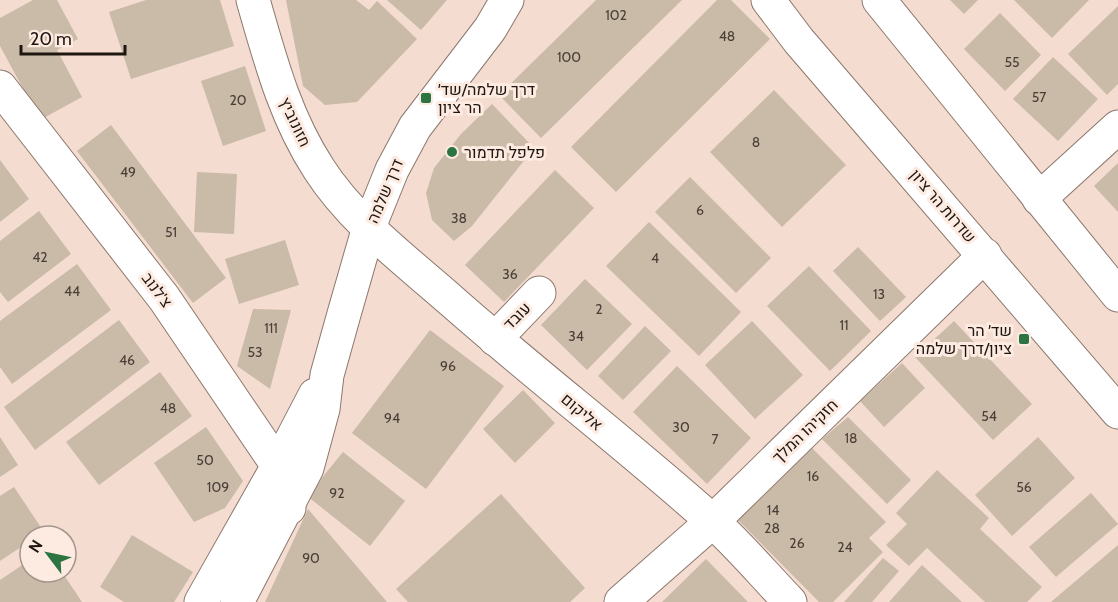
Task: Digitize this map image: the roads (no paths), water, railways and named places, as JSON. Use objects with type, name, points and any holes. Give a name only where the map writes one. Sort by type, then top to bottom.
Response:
[{"type":"street","name":"חזונוביץ","points":[[253,0],[278,86],[297,133],[320,171],[369,227]]},
{"type":"street","name":"דרך שלמה","points":[[237,602],[289,508],[313,452],[323,409],[327,375],[369,227],[392,170],[415,127],[489,29],[507,0]]},
{"type":"street","name":"דרך שלמה","points":[[489,29],[532,0]]},
{"type":"street","name":"שדרות הר ציון","points":[[768,0],[799,41],[1118,412]]},
{"type":"street","points":[[879,0],[1118,295]]},
{"type":"street","name":"צ'לנוב","points":[[0,87],[164,298],[278,466],[284,478],[289,508]]},
{"type":"street","points":[[1039,199],[1118,127]]},
{"type":"street","name":"אליקום","points":[[369,227],[495,339],[713,521],[790,602]]},
{"type":"street","name":"חזקיהו המלך","points":[[621,602],[713,521],[985,255]]},
{"type":"street","name":"עובד","points":[[495,339],[539,293]]},
{"type":"street","name":"דרך שלמה","points":[[201,602],[327,375]]},
{"type":"place","name":"דרך שלמה/שד׳ הר ציון","points":[[426,98]]},
{"type":"place","name":"פלפל תדמור","points":[[452,152]]},
{"type":"place","name":"שד׳ הר ציון/דרך שלמה","points":[[1024,339]]}]
